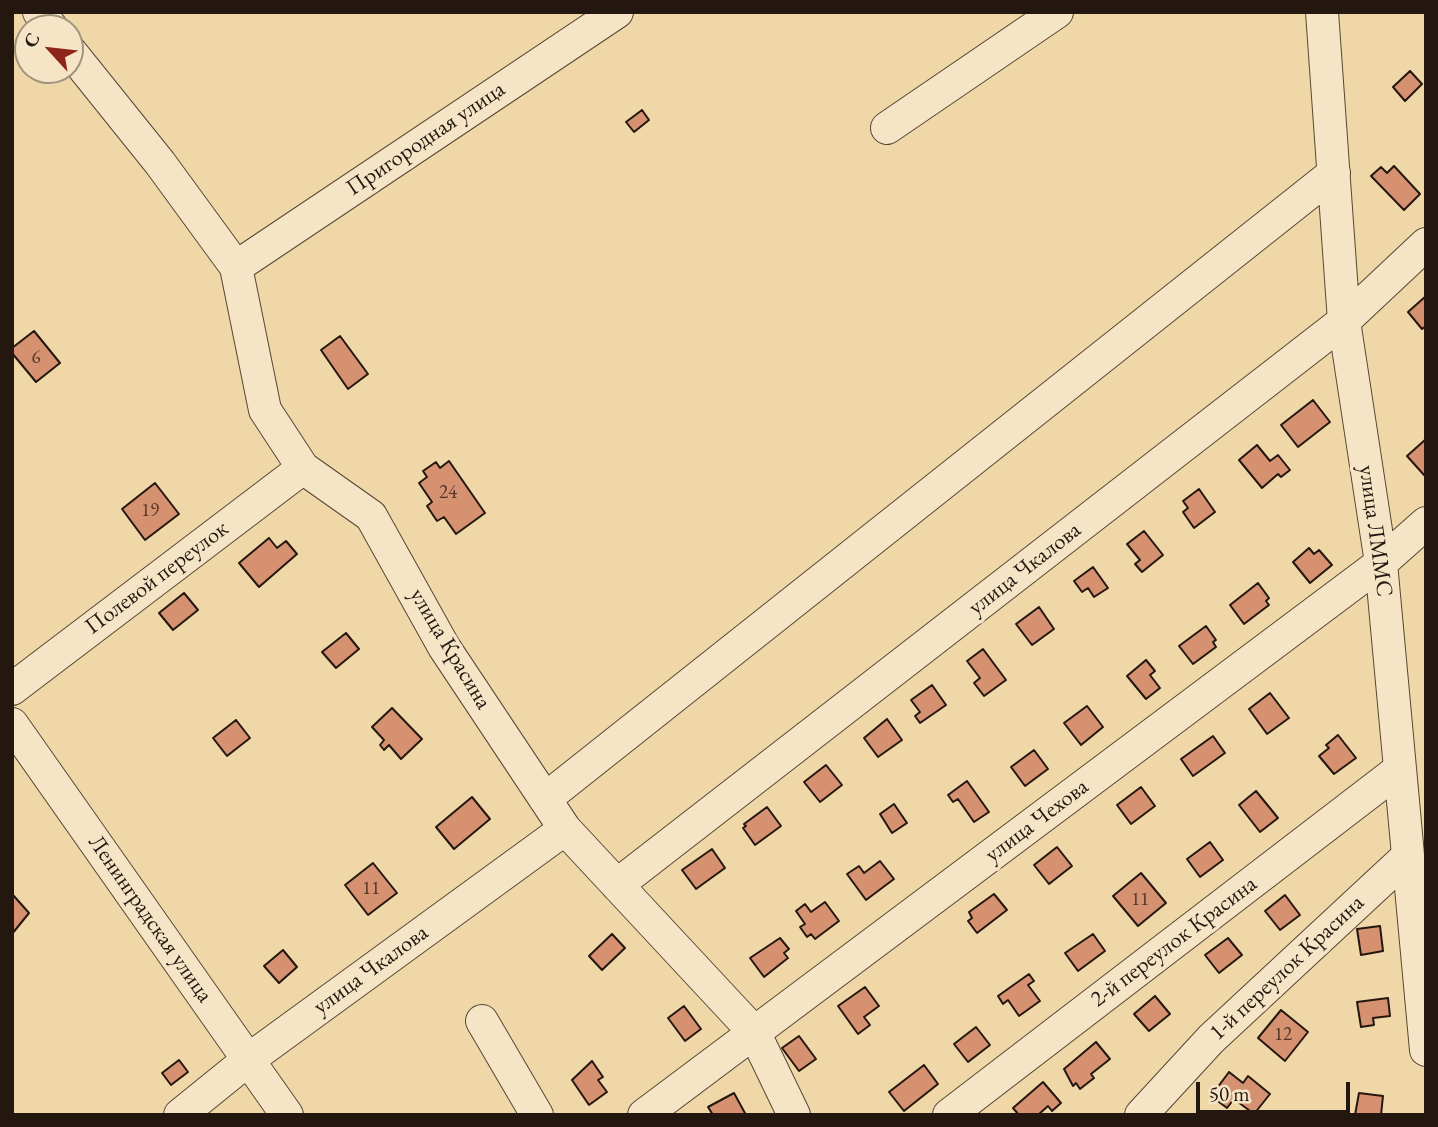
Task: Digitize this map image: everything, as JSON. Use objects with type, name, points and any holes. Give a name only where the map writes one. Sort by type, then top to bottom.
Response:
[{"type":"street","name":"Пригородная улица","points":[[236,267],[617,12]]},
{"type":"street","points":[[887,128],[1057,12]]},
{"type":"street","name":"улица ЛММС","points":[[1326,16],[1345,321],[1381,563],[1426,1050]]},
{"type":"street","name":"улица Красина","points":[[84,68],[160,163],[236,267],[265,410],[303,468],[371,516],[444,647],[565,829],[754,1032],[794,1115]]},
{"type":"street","points":[[545,799],[1334,173]]},
{"type":"street","name":"улица Чкалова","points":[[617,885],[1345,321],[1426,244]]},
{"type":"street","name":"Полевой переулок","points":[[12,689],[303,468]]},
{"type":"street","name":"улица Чехова","points":[[644,1115],[1381,563],[1426,523]]},
{"type":"street","name":"Ленинградская улица","points":[[12,724],[287,1115]]},
{"type":"street","name":"2-й переулок Красина","points":[[948,1115],[1400,769]]},
{"type":"street","name":"улица Чкалова","points":[[180,1115],[248,1060],[565,829]]},
{"type":"street","name":"1-й переулок Красина","points":[[1141,1115],[1211,1039],[1408,856]]},
{"type":"street","points":[[482,1021],[537,1115]]},
{"type":"building","points":[[1410,71],[1422,84],[1405,101],[1393,87]]},
{"type":"building","points":[[642,110],[649,120],[634,132],[626,122]]},
{"type":"building","points":[[1394,166],[1420,194],[1404,210],[1371,176],[1381,167],[1387,173]]},
{"type":"building","points":[[1426,296],[1426,326],[1422,329],[1408,312]]},
{"type":"building","points":[[34,331],[60,363],[36,382],[12,353],[12,348]]},
{"type":"building","points":[[340,336],[368,374],[348,389],[321,350]]},
{"type":"building","points":[[1313,400],[1330,422],[1298,447],[1281,425]]},
{"type":"building","points":[[1426,439],[1426,473],[1424,475],[1407,456]]},
{"type":"building","points":[[1257,445],[1270,461],[1278,455],[1290,470],[1281,477],[1278,474],[1262,488],[1239,460]]},
{"type":"building","points":[[449,461],[485,513],[456,534],[444,517],[437,521],[427,506],[432,502],[419,483],[427,477],[423,471],[436,462],[440,468]]},
{"type":"building","points":[[155,483],[179,514],[145,540],[122,509]]},
{"type":"building","points":[[1199,489],[1215,512],[1194,528],[1183,512],[1188,508],[1183,501]]},
{"type":"building","points":[[1144,531],[1163,555],[1142,572],[1135,564],[1140,560],[1127,544]]},
{"type":"building","points":[[269,538],[277,548],[286,541],[297,554],[259,587],[239,563]]},
{"type":"building","points":[[1309,548],[1314,554],[1319,550],[1332,565],[1310,583],[1293,562]]},
{"type":"building","points":[[1093,567],[1108,588],[1094,597],[1088,588],[1082,592],[1074,581]]},
{"type":"building","points":[[1258,583],[1269,598],[1266,601],[1269,605],[1244,624],[1230,605]]},
{"type":"building","points":[[184,593],[198,610],[173,630],[159,613]]},
{"type":"building","points":[[1039,607],[1054,629],[1032,645],[1016,624]]},
{"type":"building","points":[[1206,626],[1216,640],[1213,642],[1216,647],[1193,664],[1179,646]]},
{"type":"building","points":[[346,633],[359,649],[336,668],[322,652]]},
{"type":"building","points":[[983,649],[1006,680],[984,696],[974,683],[980,678],[967,661]]},
{"type":"building","points":[[1146,660],[1155,671],[1150,675],[1160,688],[1146,699],[1127,676]]},
{"type":"building","points":[[932,685],[946,705],[920,723],[915,716],[920,712],[911,700]]},
{"type":"building","points":[[1270,693],[1289,718],[1267,734],[1249,709]]},
{"type":"building","points":[[1087,706],[1103,727],[1081,745],[1064,723]]},
{"type":"building","points":[[392,708],[422,739],[401,759],[389,745],[384,750],[380,745],[384,740],[372,727]]},
{"type":"building","points":[[887,719],[902,740],[878,757],[864,738]]},
{"type":"building","points":[[236,720],[250,738],[227,756],[213,738]]},
{"type":"building","points":[[1338,735],[1356,758],[1334,774],[1319,756],[1329,748],[1326,745]]},
{"type":"building","points":[[1213,736],[1225,753],[1193,776],[1181,759]]},
{"type":"building","points":[[1034,750],[1048,769],[1025,786],[1011,767]]},
{"type":"building","points":[[826,765],[842,785],[820,802],[804,782]]},
{"type":"building","points":[[967,781],[989,812],[974,822],[958,799],[953,802],[948,795]]},
{"type":"building","points":[[1141,787],[1155,806],[1131,824],[1117,805]]},
{"type":"building","points":[[1256,791],[1278,818],[1260,832],[1239,805]]},
{"type":"building","points":[[472,797],[490,819],[454,849],[436,827]]},
{"type":"building","points":[[894,804],[907,823],[892,833],[880,814]]},
{"type":"building","points":[[767,807],[781,826],[755,845],[743,828],[746,826],[744,824]]},
{"type":"building","points":[[1210,842],[1223,860],[1200,877],[1187,859]]},
{"type":"building","points":[[1057,847],[1072,866],[1049,884],[1034,865]]},
{"type":"building","points":[[712,849],[725,868],[696,889],[682,870]]},
{"type":"building","points":[[880,861],[894,879],[866,900],[847,874],[859,866],[864,873]]},
{"type":"building","points":[[373,863],[397,893],[368,915],[345,885]]},
{"type":"building","points":[[1141,873],[1166,903],[1138,926],[1113,896]]},
{"type":"building","points":[[994,894],[1007,910],[977,933],[968,921],[972,918],[969,912]]},
{"type":"building","points":[[12,895],[29,913],[12,934]]},
{"type":"building","points":[[1285,895],[1300,915],[1280,930],[1265,911]]},
{"type":"building","points":[[825,902],[839,921],[815,939],[811,934],[807,937],[800,927],[805,924],[796,911],[805,904],[811,912]]},
{"type":"building","points":[[1380,926],[1383,951],[1361,955],[1357,929]]},
{"type":"building","points":[[612,934],[625,948],[602,970],[589,956]]},
{"type":"building","points":[[1093,934],[1105,951],[1078,971],[1065,953]]},
{"type":"building","points":[[780,938],[789,949],[784,953],[788,958],[764,977],[750,958]]},
{"type":"building","points":[[1228,938],[1242,955],[1219,973],[1205,955]]},
{"type":"building","points":[[283,950],[297,967],[279,983],[264,966]]},
{"type":"building","points":[[1029,974],[1034,981],[1028,985],[1040,1001],[1019,1016],[1008,1000],[1003,1004],[998,996]]},
{"type":"building","points":[[865,987],[879,1006],[864,1017],[870,1025],[858,1034],[838,1006]]},
{"type":"building","points":[[1155,996],[1170,1014],[1149,1031],[1134,1014]]},
{"type":"building","points":[[1388,998],[1390,1016],[1373,1018],[1374,1025],[1361,1027],[1357,1002]]},
{"type":"building","points":[[684,1006],[701,1029],[685,1041],[668,1018]]},
{"type":"building","points":[[1281,1010],[1308,1032],[1285,1061],[1258,1038]]},
{"type":"building","points":[[976,1027],[990,1045],[968,1062],[954,1044]]},
{"type":"building","points":[[799,1036],[816,1059],[799,1071],[782,1048]]},
{"type":"building","points":[[1096,1042],[1110,1059],[1091,1074],[1094,1078],[1080,1089],[1076,1083],[1073,1086],[1064,1069]]},
{"type":"building","points":[[179,1060],[188,1072],[171,1085],[162,1073]]},
{"type":"building","points":[[592,1061],[603,1077],[598,1080],[607,1092],[589,1105],[572,1080]]},
{"type":"building","points":[[924,1065],[938,1084],[904,1111],[889,1092]]},
{"type":"building","points":[[1229,1072],[1243,1083],[1248,1076],[1270,1094],[1254,1114],[1234,1099],[1227,1108],[1211,1096]]},
{"type":"building","points":[[1043,1082],[1061,1103],[1052,1111],[1048,1106],[1038,1115],[1019,1115],[1013,1108]]},
{"type":"building","points":[[734,1093],[746,1115],[713,1115],[708,1107]]},
{"type":"building","points":[[1359,1093],[1383,1096],[1381,1115],[1355,1115]]}]
